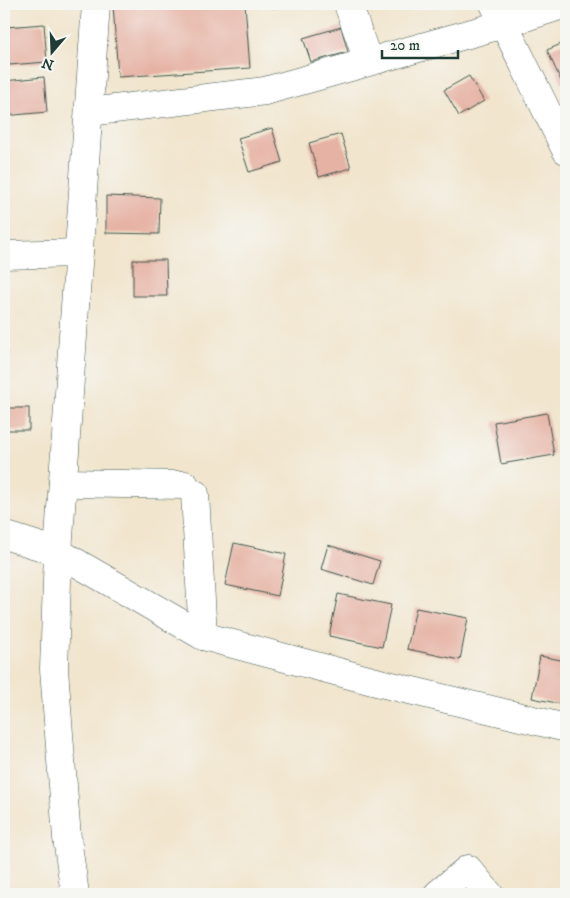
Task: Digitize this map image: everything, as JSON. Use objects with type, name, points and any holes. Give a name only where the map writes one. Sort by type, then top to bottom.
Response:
[{"type":"street","points":[[75,894],[68,838],[54,669],[58,552],[96,4]]},
{"type":"street","points":[[348,4],[368,61]]},
{"type":"street","points":[[89,112],[266,91],[368,61],[499,14],[566,4]]},
{"type":"street","points":[[499,14],[566,150]]},
{"type":"street","points":[[4,254],[79,253]]},
{"type":"street","points":[[63,483],[190,490],[203,636]]},
{"type":"street","points":[[4,535],[58,552],[203,636],[380,683],[566,728]]},
{"type":"street","points":[[438,894],[468,869],[489,894]]},
{"type":"building","points":[[113,4],[245,4],[250,68],[118,77]]},
{"type":"building","points":[[271,4],[287,4],[273,8]]},
{"type":"building","points":[[44,24],[47,62],[9,65],[6,27]]},
{"type":"building","points":[[341,27],[348,52],[311,62],[303,38]]},
{"type":"building","points":[[566,42],[566,81],[562,83],[547,50]]},
{"type":"building","points":[[469,76],[484,101],[459,116],[444,90]]},
{"type":"building","points":[[44,77],[47,112],[4,116],[4,81]]},
{"type":"building","points":[[272,128],[282,162],[249,172],[238,138]]},
{"type":"building","points":[[341,134],[351,168],[319,177],[309,143]]},
{"type":"building","points":[[106,196],[160,198],[159,234],[106,233]]},
{"type":"building","points":[[133,260],[166,260],[167,296],[133,296]]},
{"type":"building","points":[[4,353],[7,353],[7,388],[4,388]]},
{"type":"building","points":[[4,408],[29,408],[29,430],[4,430]]},
{"type":"building","points":[[547,413],[554,455],[501,464],[494,422]]},
{"type":"building","points":[[234,543],[286,554],[278,596],[225,585]]},
{"type":"building","points":[[328,545],[380,561],[373,585],[321,569]]},
{"type":"building","points":[[338,594],[391,605],[382,647],[329,636]]},
{"type":"building","points":[[416,608],[468,618],[460,660],[407,649]]},
{"type":"building","points":[[540,656],[566,661],[566,705],[532,698]]}]
